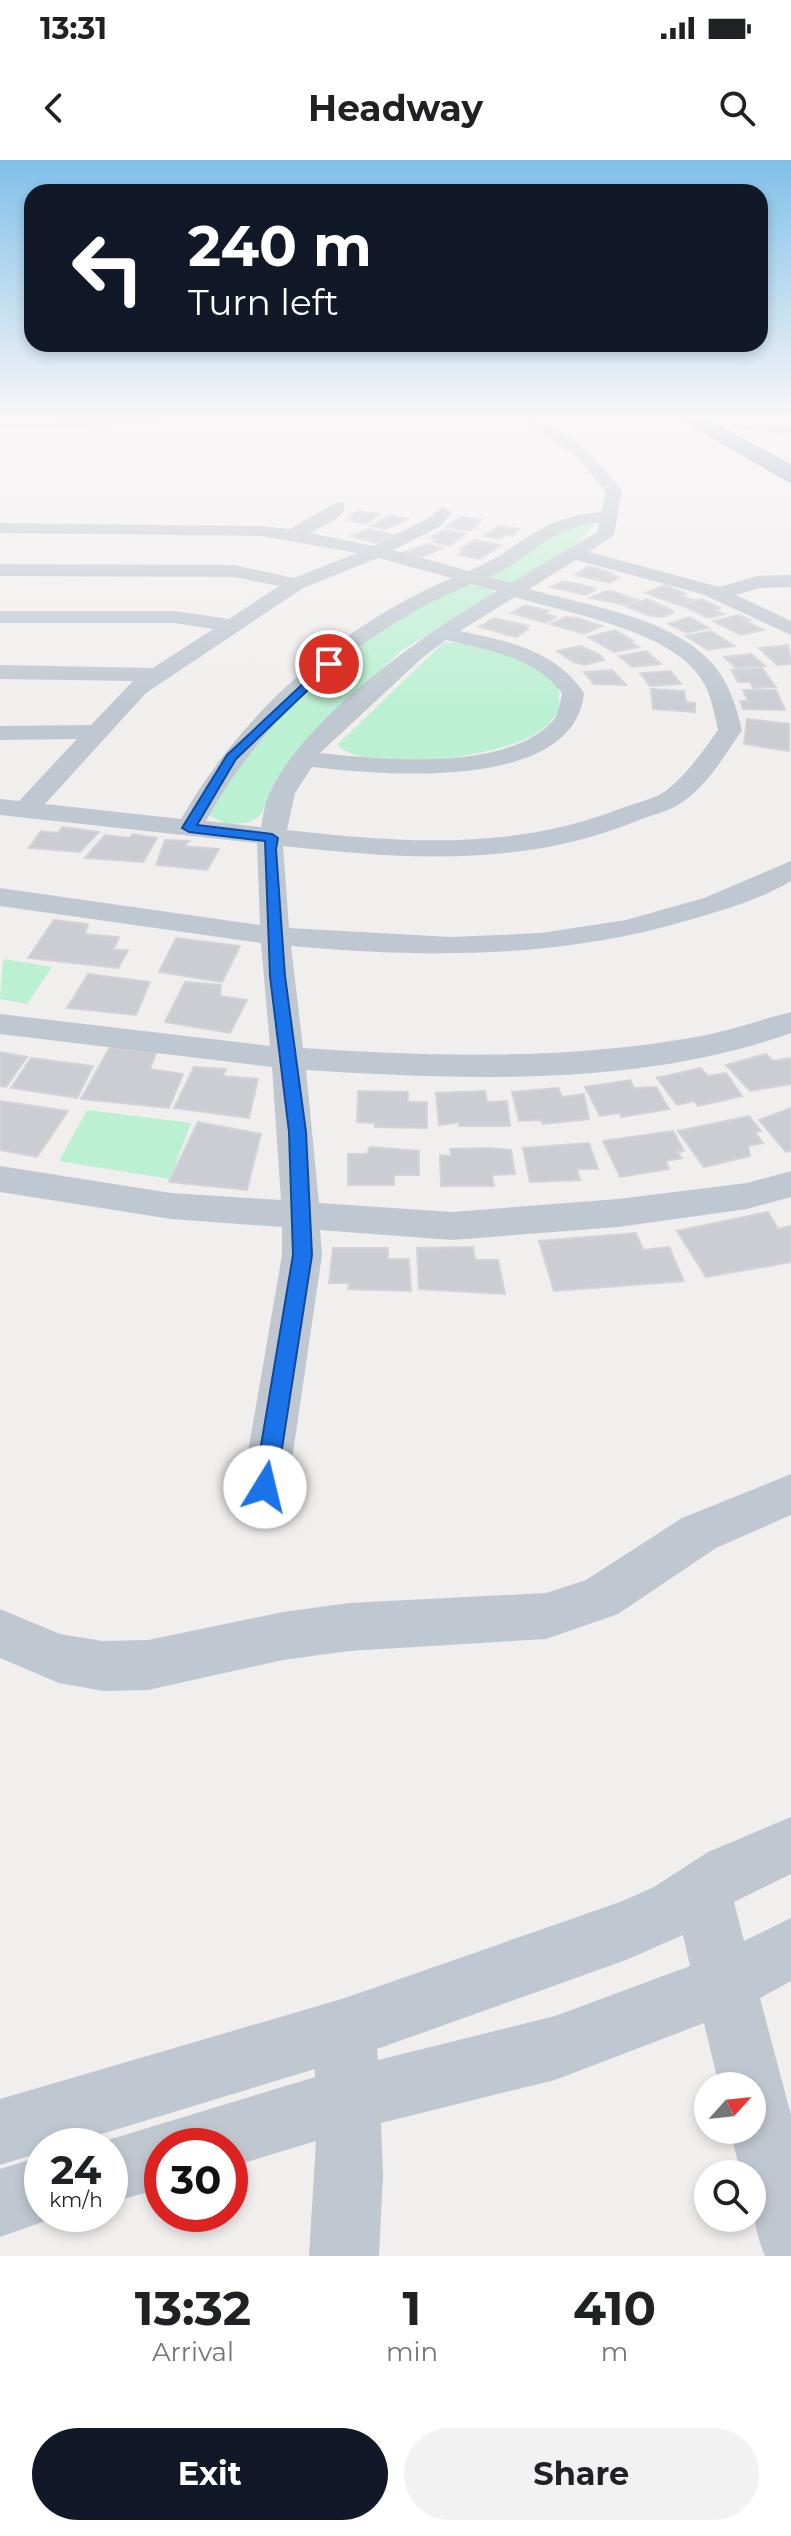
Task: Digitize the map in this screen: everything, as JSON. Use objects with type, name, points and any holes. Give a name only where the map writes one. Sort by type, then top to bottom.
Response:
[{"type":"street","points":[[293,534],[331,514]]},
{"type":"street","points":[[13,808],[96,732],[138,688],[296,584],[373,553],[435,522],[442,514]]},
{"type":"street","points":[[265,1487],[302,1255],[297,1132],[275,936],[269,849],[282,793],[315,743],[414,653],[605,535],[610,514]]},
{"type":"street","points":[[189,828],[232,757],[291,697],[348,647],[426,597],[504,563],[531,547],[548,530],[566,521],[609,517]]},
{"type":"street","points":[[0,528],[213,529],[293,534],[469,578],[631,625],[688,653],[717,680],[730,730],[706,765],[674,797],[606,824],[542,842],[449,850],[376,848],[13,808]]},
{"type":"street","points":[[575,554],[719,594],[791,629]]},
{"type":"street","points":[[0,570],[234,571],[296,584]]},
{"type":"street","points":[[719,594],[757,582],[791,581]]},
{"type":"street","points":[[0,617],[175,617],[234,626]]},
{"type":"street","points":[[305,759],[376,768],[462,764],[536,744],[562,727],[573,693],[565,678],[543,663],[511,651],[443,633]]},
{"type":"street","points":[[0,672],[158,675]]},
{"type":"street","points":[[0,733],[96,732]]},
{"type":"street","points":[[0,897],[275,936],[473,947],[580,939],[678,917],[773,881],[791,869]]},
{"type":"street","points":[[0,1024],[191,1050],[422,1066],[553,1063],[681,1052],[791,1022]]},
{"type":"street","points":[[0,1179],[171,1206],[452,1226],[618,1213],[747,1196],[791,1184]]},
{"type":"street","points":[[0,1633],[59,1658],[103,1666],[148,1665],[283,1636],[349,1627],[546,1616],[600,1598],[699,1533],[791,1494]]},
{"type":"street","points":[[0,2132],[345,2029],[626,1930],[675,1908],[701,1888],[791,1845]]},
{"type":"street","points":[[701,1888],[747,2072]]},
{"type":"street","points":[[248,2129],[349,2099],[555,2048],[725,1984],[791,1948]]},
{"type":"street","points":[[344,2256],[350,2175],[345,2029]]},
{"type":"street","points":[[766,2144],[791,2237]]},
{"type":"street","points":[[0,2203],[24,2196]]},
{"type":"green space","points":[[591,523],[593,526],[573,548],[520,583],[495,582],[489,576],[551,537]]},
{"type":"green space","points":[[469,585],[486,586],[494,591],[491,597],[401,651],[313,732],[275,785],[260,816],[247,823],[226,824],[209,815],[223,786],[245,756],[301,697],[335,667],[405,616],[438,597]]},
{"type":"green space","points":[[467,642],[516,658],[558,686],[560,709],[546,726],[527,738],[502,747],[440,759],[378,760],[354,754],[337,745],[443,643]]},
{"type":"green space","points":[[3,959],[52,967],[27,1004],[0,999]]},
{"type":"green space","points":[[87,1110],[191,1123],[170,1179],[59,1161]]},
{"type":"building","points":[[354,514],[379,514],[366,524],[347,518]]},
{"type":"building","points":[[389,516],[408,519],[386,529],[372,526]]},
{"type":"building","points":[[460,517],[481,520],[470,531],[446,527]]},
{"type":"building","points":[[499,526],[519,529],[513,536],[504,535],[501,539],[484,536]]},
{"type":"building","points":[[369,529],[393,535],[376,543],[351,536]]},
{"type":"building","points":[[444,530],[465,534],[449,546],[433,542],[438,539],[431,537]]},
{"type":"building","points":[[475,540],[501,545],[480,559],[459,555],[463,550],[460,549]]},
{"type":"building","points":[[428,544],[443,548],[422,557],[401,553]]},
{"type":"building","points":[[588,566],[619,577],[610,583],[575,575]]},
{"type":"building","points":[[563,581],[595,588],[586,595],[550,587]]},
{"type":"building","points":[[665,585],[693,600],[678,605],[645,593]]},
{"type":"building","points":[[606,591],[638,600],[626,605],[590,598]]},
{"type":"building","points":[[647,599],[673,613],[662,617],[647,615],[626,606]]},
{"type":"building","points":[[701,599],[720,608],[715,610],[724,614],[708,618],[681,605]]},
{"type":"building","points":[[525,605],[549,611],[545,614],[556,617],[546,623],[511,613]]},
{"type":"building","points":[[739,615],[764,630],[741,635],[713,621]]},
{"type":"building","points":[[565,617],[602,626],[584,634],[550,624]]},
{"type":"building","points":[[690,617],[709,628],[687,633],[668,624]]},
{"type":"building","points":[[494,618],[528,626],[525,627],[528,629],[516,637],[479,627]]},
{"type":"building","points":[[615,630],[639,647],[614,652],[588,637]]},
{"type":"building","points":[[711,631],[734,646],[708,650],[686,636]]},
{"type":"building","points":[[788,645],[791,664],[777,665],[759,648]]},
{"type":"building","points":[[581,646],[604,660],[585,665],[573,662],[557,651]]},
{"type":"building","points":[[646,651],[661,664],[632,667],[619,656]]},
{"type":"building","points":[[751,654],[765,666],[736,668],[724,657]]},
{"type":"building","points":[[762,668],[776,687],[753,688],[750,682],[738,682],[731,670]]},
{"type":"building","points":[[612,670],[626,685],[594,684],[584,672]]},
{"type":"building","points":[[670,671],[681,684],[650,686],[640,673]]},
{"type":"building","points":[[651,689],[684,691],[686,702],[695,703],[695,712],[653,709]]},
{"type":"building","points":[[743,690],[776,690],[785,710],[743,709],[740,701],[748,701]]},
{"type":"building","points":[[747,719],[789,724],[789,751],[744,744]]},
{"type":"building","points":[[62,827],[99,832],[80,852],[29,848],[41,831],[58,833]]},
{"type":"building","points":[[133,834],[157,838],[143,862],[85,858],[105,835],[129,838]]},
{"type":"building","points":[[165,840],[189,841],[184,846],[219,849],[207,870],[156,865]]},
{"type":"building","points":[[54,920],[88,924],[85,934],[119,937],[113,950],[128,950],[118,968],[28,958]]},
{"type":"building","points":[[176,938],[240,946],[222,982],[159,972]]},
{"type":"building","points":[[88,974],[150,982],[136,1015],[67,1008]]},
{"type":"building","points":[[185,982],[221,985],[220,996],[247,1000],[230,1033],[165,1022]]},
{"type":"building","points":[[110,1047],[156,1053],[150,1069],[183,1074],[169,1108],[81,1099]]},
{"type":"building","points":[[0,1052],[27,1057],[6,1087],[0,1086]]},
{"type":"building","points":[[766,1054],[773,1061],[791,1058],[791,1084],[750,1091],[726,1065]]},
{"type":"building","points":[[31,1058],[93,1066],[77,1098],[11,1088]]},
{"type":"building","points":[[194,1067],[226,1069],[223,1076],[258,1079],[249,1118],[174,1108]]},
{"type":"building","points":[[700,1068],[708,1076],[726,1073],[742,1096],[698,1106],[694,1101],[677,1105],[657,1078]]},
{"type":"building","points":[[630,1080],[634,1088],[656,1087],[669,1109],[621,1117],[620,1113],[600,1116],[585,1087]]},
{"type":"building","points":[[558,1088],[562,1097],[584,1094],[589,1119],[543,1124],[541,1120],[519,1121],[512,1092]]},
{"type":"building","points":[[358,1091],[408,1092],[408,1102],[427,1102],[427,1128],[375,1127],[375,1123],[357,1122]]},
{"type":"building","points":[[485,1091],[487,1102],[507,1101],[510,1126],[459,1126],[459,1122],[439,1125],[436,1093]]},
{"type":"building","points":[[0,1101],[68,1111],[37,1157],[0,1150]]},
{"type":"building","points":[[791,1108],[791,1151],[786,1152],[759,1120]]},
{"type":"building","points":[[749,1116],[761,1131],[755,1132],[763,1143],[748,1146],[750,1156],[704,1167],[678,1131]]},
{"type":"building","points":[[198,1122],[261,1134],[247,1190],[169,1182]]},
{"type":"building","points":[[673,1131],[684,1151],[677,1152],[682,1158],[666,1161],[669,1169],[620,1177],[603,1141]]},
{"type":"building","points":[[589,1143],[598,1169],[577,1169],[580,1180],[530,1182],[523,1148]]},
{"type":"building","points":[[370,1147],[419,1151],[419,1175],[394,1175],[394,1185],[348,1185],[348,1154],[367,1154]]},
{"type":"building","points":[[450,1149],[511,1150],[515,1174],[492,1175],[494,1186],[441,1186],[440,1155],[451,1156]]},
{"type":"building","points":[[768,1212],[778,1229],[791,1226],[791,1262],[706,1277],[677,1231]]},
{"type":"building","points":[[636,1233],[643,1250],[669,1247],[684,1281],[554,1291],[539,1241]]},
{"type":"building","points":[[473,1247],[475,1260],[498,1260],[505,1294],[419,1289],[417,1248]]},
{"type":"building","points":[[333,1248],[388,1248],[388,1259],[409,1259],[411,1291],[348,1289],[349,1283],[329,1283]]},
{"type":"route","points":[[265,1487],[302,1255],[297,1132],[278,976],[269,849],[272,838],[189,828],[200,805],[232,757],[291,697],[329,664]]}]
